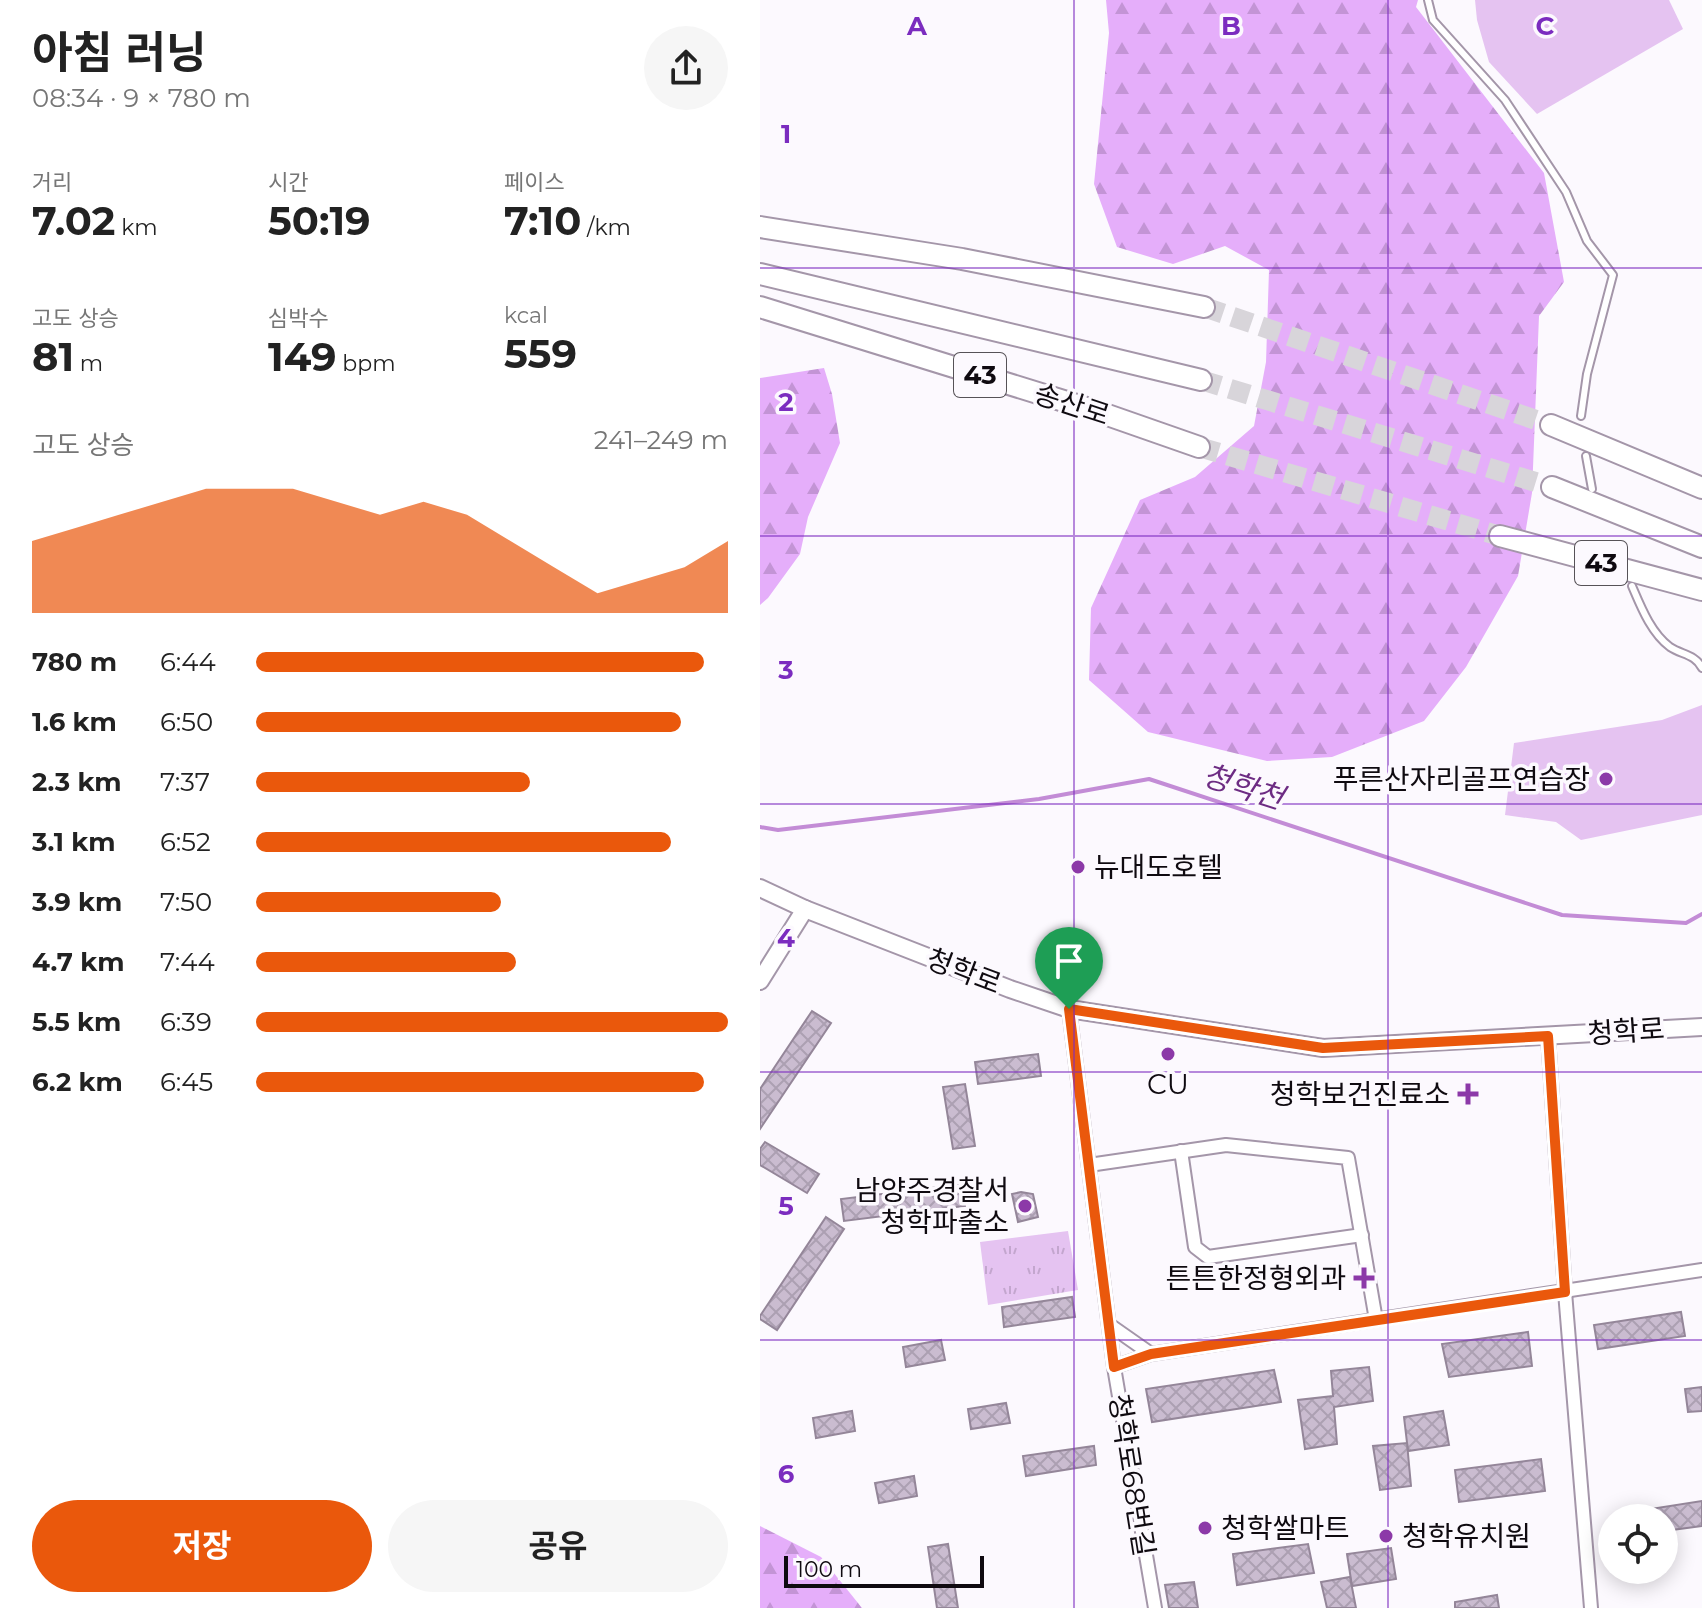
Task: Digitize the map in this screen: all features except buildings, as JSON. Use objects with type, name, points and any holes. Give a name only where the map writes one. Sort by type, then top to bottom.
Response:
[{"type":"main road","points":[[760,227],[962,259],[1204,307]]},
{"type":"main road","name":"송산로","points":[[760,274],[1201,380]]},
{"type":"main road","name":"송산로","points":[[760,307],[1096,411],[1199,447]]},
{"type":"main road","points":[[1551,425],[1702,488]]},
{"type":"main road","points":[[1552,487],[1702,547]]},
{"type":"main road","name":"43","points":[[1500,536],[1702,590]]},
{"type":"street","name":"청학로","points":[[760,888],[805,909],[1069,1009],[1323,1048],[1702,1027]]},
{"type":"street","points":[[760,981],[805,909]]},
{"type":"street","name":"청학로68번길","points":[[1069,1009],[1114,1367],[1155,1608]]},
{"type":"street","points":[[1548,1036],[1591,1608]]},
{"type":"street","points":[[1089,1165],[1226,1145],[1348,1158],[1376,1320]]},
{"type":"street","points":[[1181,1151],[1195,1247],[1208,1257],[1362,1235]]},
{"type":"street","points":[[1114,1367],[1151,1354],[1702,1270]]},
{"type":"street","points":[[1111,1326],[1151,1354]]},
{"type":"lane","points":[[1428,0],[1433,20],[1514,113],[1566,192],[1587,241],[1613,275],[1587,374],[1581,416]]},
{"type":"lane","points":[[1586,456],[1592,489]]},
{"type":"lane","points":[[1632,586],[1645,618],[1669,646],[1698,659],[1702,668]]},
{"type":"green space","points":[[1106,0],[1418,0],[1416,7],[1544,173],[1564,282],[1539,316],[1532,493],[1518,576],[1466,667],[1424,721],[1332,757],[1267,761],[1148,732],[1089,680],[1091,608],[1140,500],[1195,477],[1254,426],[1266,362],[1269,270],[1225,246],[1173,264],[1117,247],[1094,184],[1109,33]]},
{"type":"green space","points":[[1475,0],[1669,0],[1683,29],[1537,114],[1489,62],[1477,20]]},
{"type":"green space","points":[[824,368],[840,443],[808,517],[800,554],[760,605],[760,378]]},
{"type":"green space","name":"푸른산자리골프연습장","points":[[1702,705],[1702,815],[1581,840],[1556,822],[1505,815],[1514,743],[1662,720]]},
{"type":"green space","points":[[1068,1231],[1078,1290],[988,1305],[980,1242]]},
{"type":"green space","points":[[760,1526],[821,1557],[862,1608],[760,1608]]},
{"type":"waterway","name":"청학천","points":[[760,827],[778,830],[1039,799],[1149,779],[1562,915],[1686,923],[1702,914]]},
{"type":"tunnel","points":[[1204,307],[1551,425]]},
{"type":"tunnel","points":[[1201,380],[1552,487]]},
{"type":"tunnel","points":[[1199,447],[1500,536]]},
{"type":"place","name":"푸른산자리골프연습장","points":[[1606,779]]},
{"type":"place","name":"뉴대도호텔","points":[[1078,867]]},
{"type":"place","name":"CU","points":[[1168,1054]]},
{"type":"place","name":"청학보건진료소","points":[[1468,1094]]},
{"type":"place","name":"남양주경찰서 청학파출소","points":[[1025,1206]]},
{"type":"place","name":"튼튼한정형외과","points":[[1364,1278]]},
{"type":"place","name":"청학쌀마트","points":[[1205,1528]]},
{"type":"place","name":"청학유치원","points":[[1386,1536]]},
{"type":"route","points":[[1069,1009],[1323,1048],[1548,1036],[1565,1292],[1151,1354],[1114,1367],[1069,1009]]}]
